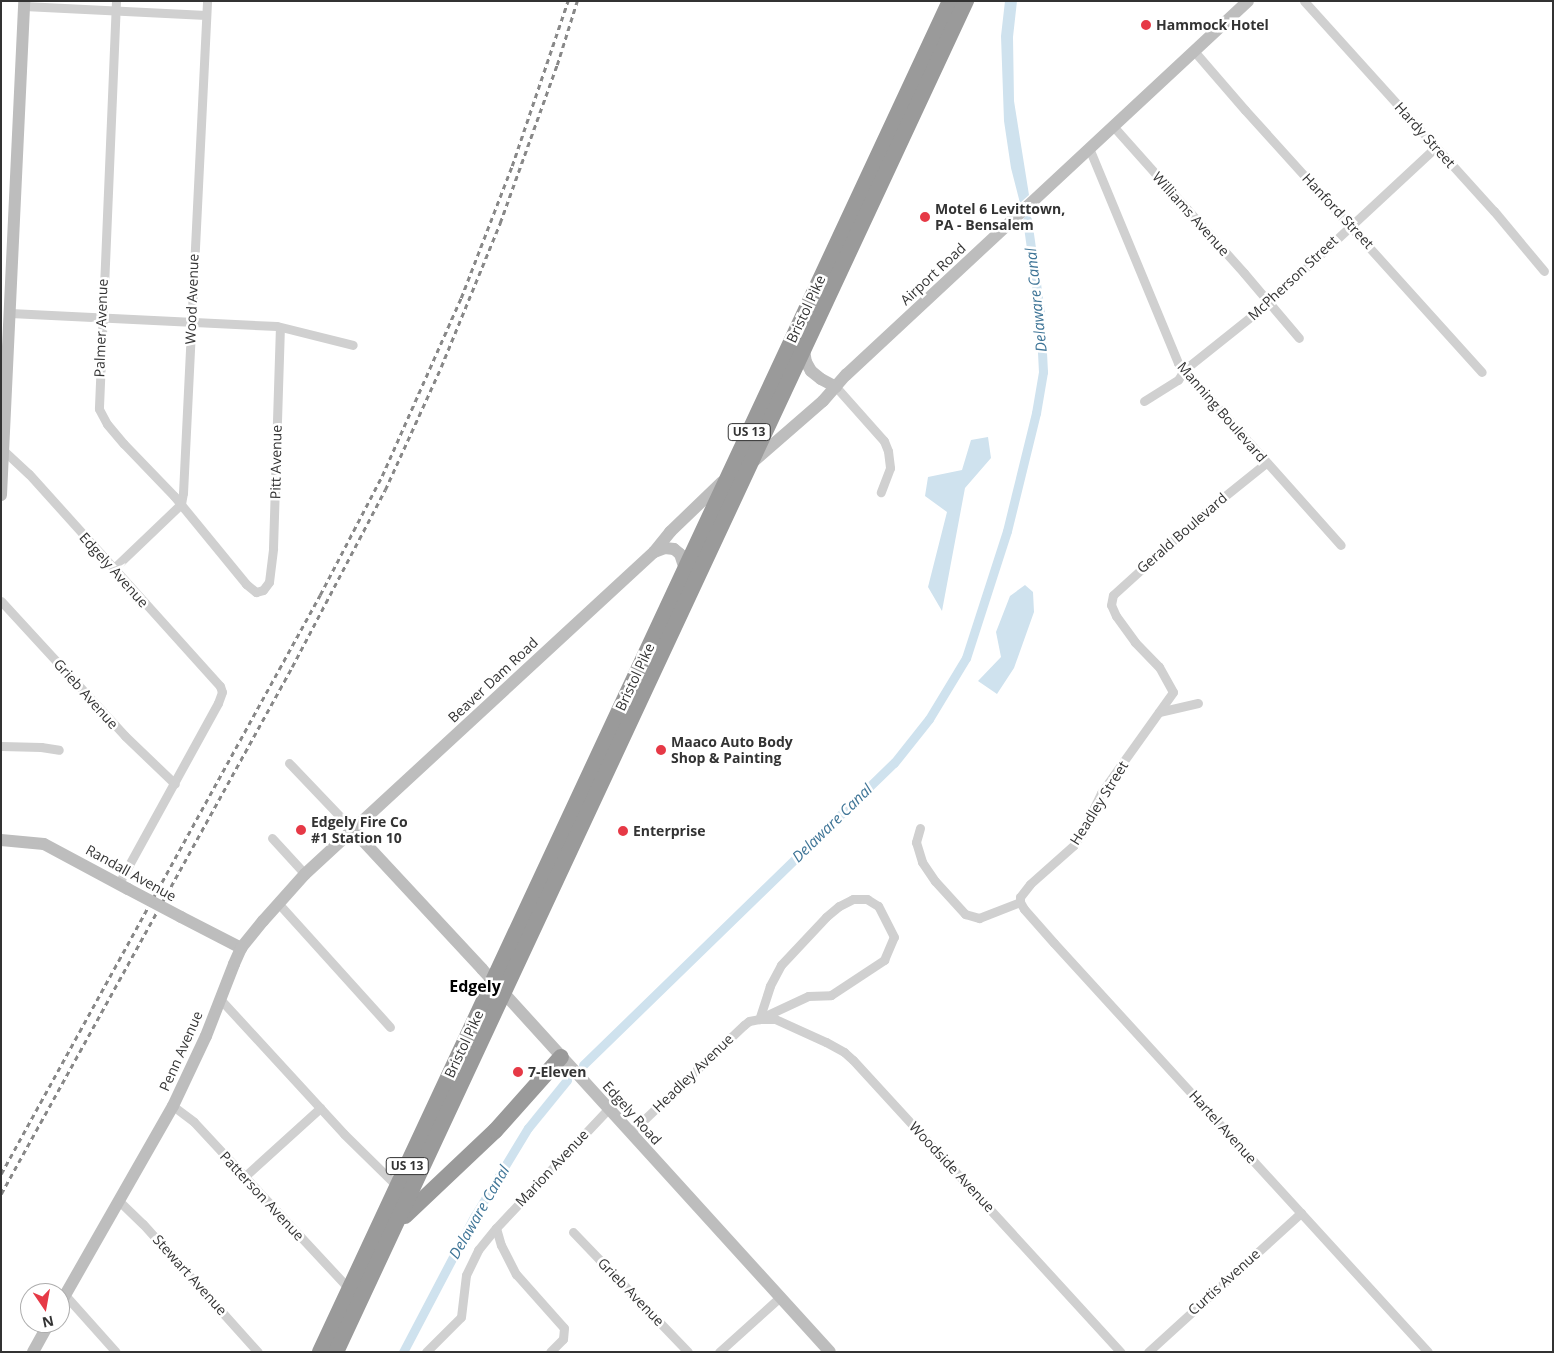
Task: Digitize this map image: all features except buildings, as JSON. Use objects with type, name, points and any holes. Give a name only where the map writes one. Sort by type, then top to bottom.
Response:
[{"type":"highway","name":"Bristol Pike","points":[[320,1352],[950,1]]},
{"type":"highway","name":"Bristol Pike","points":[[336,1352],[966,1]]},
{"type":"highway","points":[[395,1226],[495,1131],[561,1058]]},
{"type":"street","name":"Wood Avenue","points":[[181,504],[192,323],[207,1]]},
{"type":"street","name":"Airport Road","points":[[749,468],[1248,1]]},
{"type":"street","name":"Hardy Street","points":[[1304,1],[1436,147],[1544,271]]},
{"type":"street","points":[[1,495],[24,4],[115,6],[206,15]]},
{"type":"street","name":"Palmer Avenue","points":[[115,6],[98,398],[102,418],[181,504],[252,591],[260,592]]},
{"type":"street","name":"Hanford Street","points":[[1194,51],[1482,372]]},
{"type":"street","name":"Williams Avenue","points":[[1113,126],[1244,273],[1299,338]]},
{"type":"street","name":"McPherson Street","points":[[1144,401],[1178,380],[1184,370],[1268,303],[1436,147]]},
{"type":"street","name":"Manning Boulevard","points":[[1089,148],[1173,353],[1184,370],[1341,545]]},
{"type":"street","points":[[10,313],[277,326],[353,345]]},
{"type":"street","name":"Pitt Avenue","points":[[260,592],[269,582],[273,548],[280,328]]},
{"type":"street","points":[[804,350],[806,362],[811,371],[836,387],[884,441],[888,451],[890,468],[881,492]]},
{"type":"street","name":"Edgely Avenue","points":[[3,442],[113,569],[220,686],[222,692],[218,703],[175,784]]},
{"type":"street","name":"Gerald Boulevard","points":[[1113,610],[1111,601],[1113,595],[1125,583],[1207,510],[1266,463]]},
{"type":"street","name":"Beaver Dam Road","points":[[352,829],[654,552],[670,532],[706,499],[730,473]]},
{"type":"street","points":[[113,569],[181,504]]},
{"type":"street","points":[[654,552],[665,548],[674,549],[680,554],[685,569]]},
{"type":"street","name":"Grieb Avenue","points":[[1,602],[125,736],[175,784]]},
{"type":"street","name":"Headley Street","points":[[1020,902],[1023,892],[1036,878],[1068,851],[1081,835],[1102,793],[1172,696],[1172,688],[1159,667],[1121,624],[1113,610]]},
{"type":"street","points":[[1159,712],[1198,703]]},
{"type":"street","points":[[1,746],[41,746],[59,750]]},
{"type":"street","name":"Edgely Road","points":[[289,763],[493,981],[830,1352]]},
{"type":"street","points":[[124,886],[175,784]]},
{"type":"street","points":[[920,828],[916,842],[922,862],[935,881],[965,914],[979,918],[1020,902]]},
{"type":"street","name":"Penn Avenue","points":[[70,1287],[173,1106],[241,948],[278,903],[352,829]]},
{"type":"street","points":[[272,838],[306,874]]},
{"type":"street","name":"Randall Avenue","points":[[1,840],[44,844],[241,948]]},
{"type":"street","name":"Headley Avenue","points":[[630,1134],[744,1025],[759,1019],[808,996],[831,995],[884,960],[894,937],[878,906],[867,899],[853,899],[839,906],[826,917],[781,965],[770,986],[759,1019]]},
{"type":"street","name":"Hartel Avenue","points":[[1020,902],[1024,909],[1428,1352]]},
{"type":"street","points":[[278,903],[390,1027]]},
{"type":"street","points":[[220,999],[320,1108],[397,1186]]},
{"type":"street","name":"Woodside Avenue","points":[[759,1019],[775,1020],[844,1052],[853,1060],[1121,1352]]},
{"type":"street","name":"Patterson Avenue","points":[[173,1106],[194,1122],[349,1289]]},
{"type":"street","points":[[244,1177],[320,1108]]},
{"type":"street","name":"Marion Avenue","points":[[426,1352],[462,1317],[466,1275],[478,1250],[496,1228],[608,1109]]},
{"type":"street","name":"Stewart Avenue","points":[[119,1201],[143,1224],[258,1352]]},
{"type":"street","name":"Curtis Avenue","points":[[1148,1352],[1301,1213]]},
{"type":"street","points":[[496,1228],[516,1274],[564,1328],[564,1339],[550,1352]]},
{"type":"street","name":"Grieb Avenue","points":[[574,1232],[688,1352]]},
{"type":"street","points":[[718,1352],[780,1297]]},
{"type":"street","points":[[70,1306],[116,1352]]},
{"type":"street","points":[[33,1352],[43,1333]]},
{"type":"water","points":[[1005,1],[1017,1],[1013,37],[1014,101],[1029,195],[1020,203],[1011,168],[1004,121],[1001,36]]},
{"type":"water","points":[[988,437],[991,458],[965,488],[942,611],[928,587],[947,512],[925,496],[928,477],[962,470],[971,440]]},
{"type":"water","points":[[1025,585],[1033,592],[1034,612],[1014,668],[997,694],[978,681],[1001,657],[996,632],[1010,596]]},
{"type":"waterway","name":"Delaware Canal","points":[[583,1065],[894,763],[929,719],[966,658],[1007,531],[1036,413],[1043,372],[1040,312],[1027,220]]},
{"type":"waterway","name":"Delaware Canal","points":[[403,1352],[474,1217],[528,1128],[567,1080]]},
{"type":"railway","points":[[1,1174],[320,595],[382,476],[461,298],[512,166],[568,1]]},
{"type":"railway","points":[[1,1194],[292,667],[385,490],[441,367],[500,223],[557,65],[577,1]]},
{"type":"place","name":"Hammock Hotel","points":[[1146,25]]},
{"type":"place","name":"Motel 6 Levittown, PA - Bensalem","points":[[925,217]]},
{"type":"place","name":"Maaco Auto Body Shop & Painting","points":[[661,750]]},
{"type":"place","name":"Edgely Fire Co #1 Station 10","points":[[301,830]]},
{"type":"place","name":"Enterprise","points":[[623,831]]},
{"type":"place","name":"7-Eleven","points":[[518,1072]]},
{"type":"district","name":"Edgely","points":[[475,986]]}]
